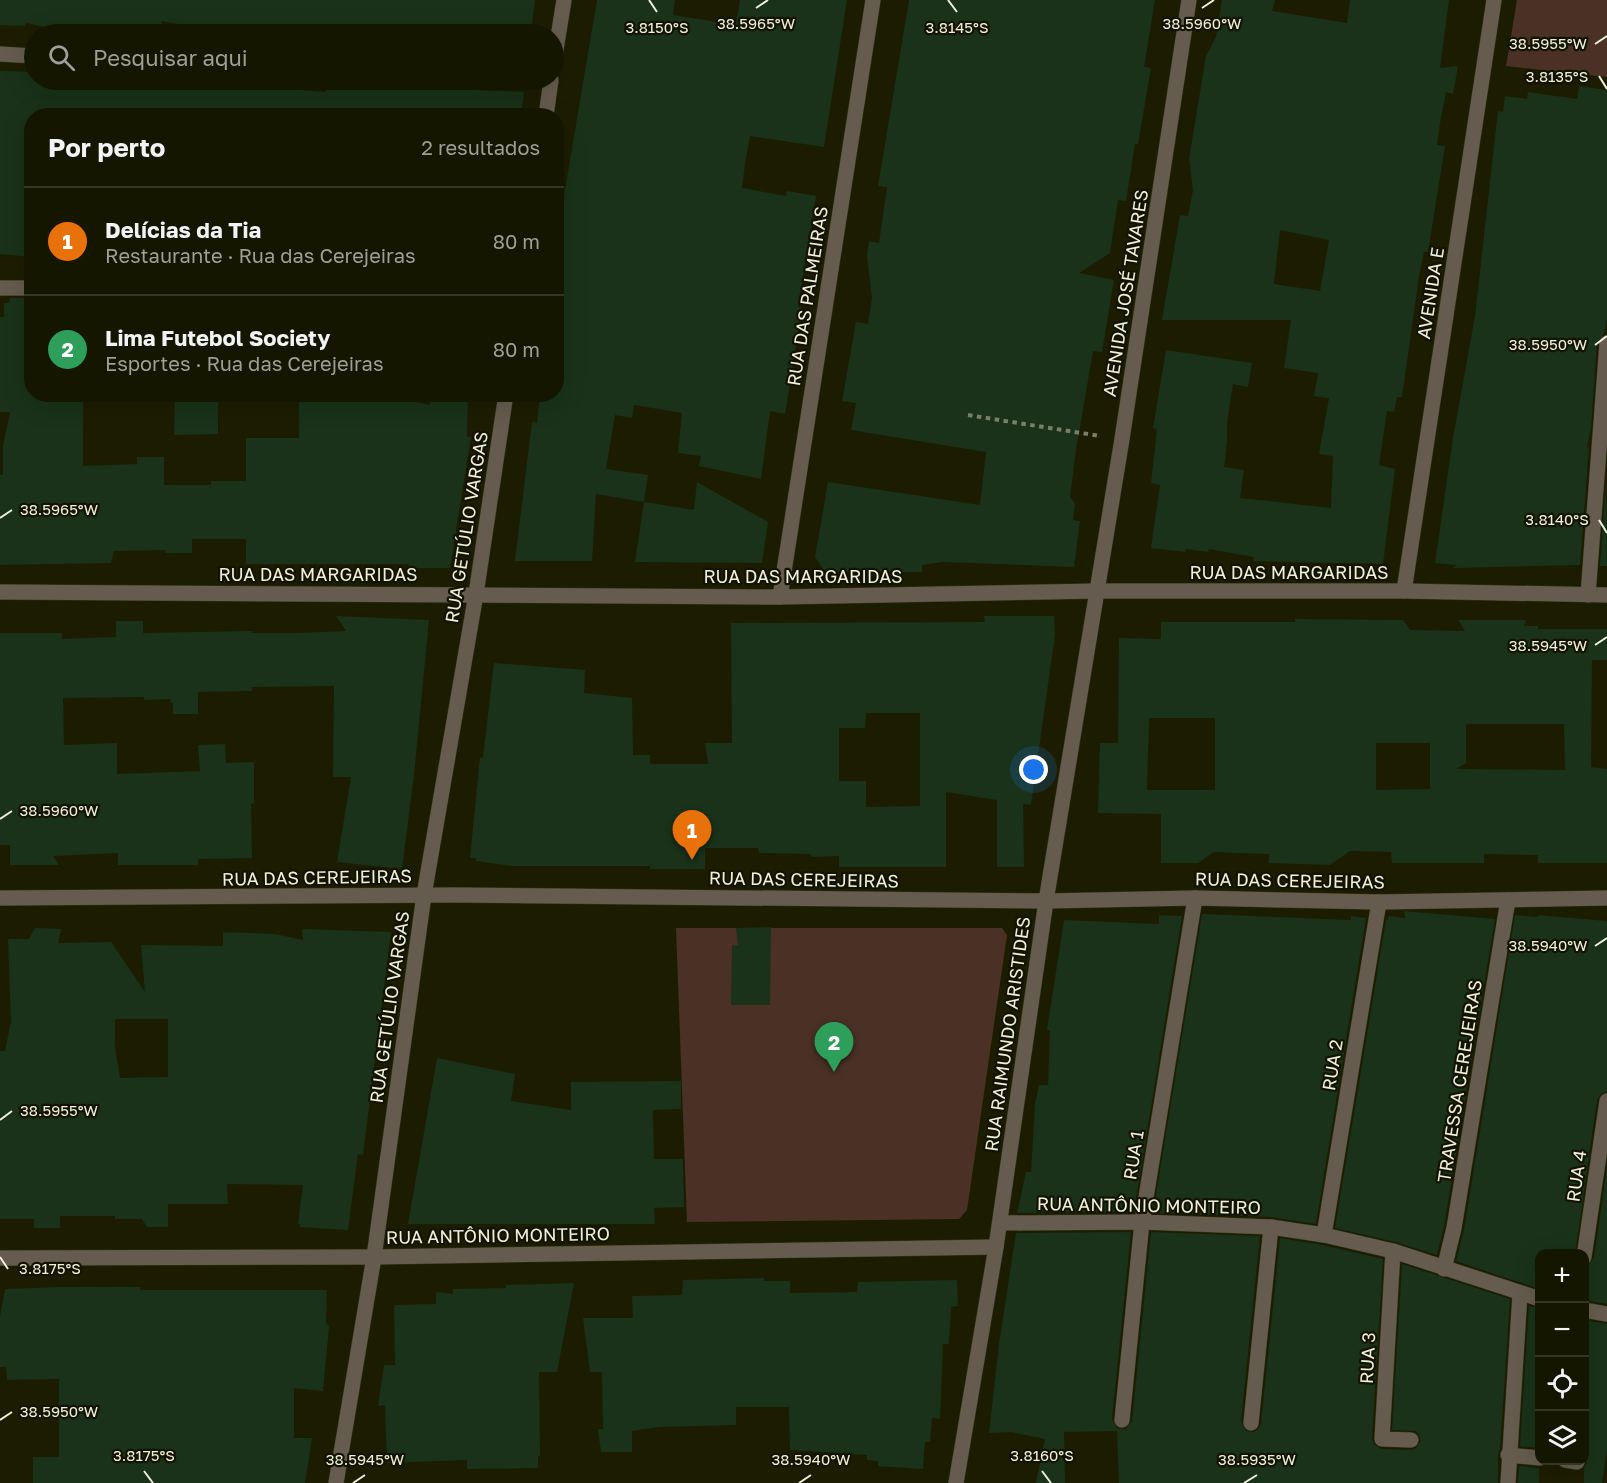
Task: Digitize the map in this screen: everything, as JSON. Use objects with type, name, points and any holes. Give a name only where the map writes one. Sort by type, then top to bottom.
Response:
[{"type":"street","points":[[560,24],[564,0]]},
{"type":"street","name":"RUA DAS PALMEIRAS","points":[[780,597],[873,0]]},
{"type":"street","name":"AVENIDA JOSÉ TAVARES","points":[[1097,591],[1190,0]]},
{"type":"street","name":"AVENIDA E","points":[[1404,591],[1494,0]]},
{"type":"street","points":[[0,54],[24,55]]},
{"type":"street","points":[[547,108],[550,90]]},
{"type":"street","points":[[0,288],[24,288]]},
{"type":"street","points":[[1588,595],[1607,343]]},
{"type":"street","name":"RUA GETÚLIO VARGAS","points":[[336,1483],[374,1257],[424,895],[476,594],[505,402]]},
{"type":"street","name":"RUA DAS MARGARIDAS","points":[[0,592],[780,597],[1097,591],[1404,591],[1607,595]]},
{"type":"street","name":"RUA RAIMUNDO ARISTIDES","points":[[956,1483],[1000,1222],[1046,901],[1097,591]]},
{"type":"street","name":"RUA DAS CEREJEIRAS","points":[[0,898],[424,895],[1046,901],[1195,898],[1379,902],[1607,898]]},
{"type":"street","name":"RUA 1","points":[[1122,1420],[1142,1222],[1195,898]]},
{"type":"street","name":"TRAVESSA CEREJEIRAS","points":[[1444,1269],[1454,1228],[1508,900]]},
{"type":"street","name":"RUA 2","points":[[1324,1235],[1379,902]]},
{"type":"street","name":"RUA 4","points":[[1585,1249],[1607,1101]]},
{"type":"street","name":"RUA ANTÔNIO MONTEIRO","points":[[1000,1222],[1142,1222],[1271,1227],[1324,1235],[1393,1251],[1535,1298]]},
{"type":"street","points":[[1251,1423],[1271,1227]]},
{"type":"street","name":"RUA ANTÔNIO MONTEIRO","points":[[0,1258],[374,1257],[996,1247]]},
{"type":"street","name":"RUA 3","points":[[1393,1251],[1382,1439],[1412,1440]]},
{"type":"street","points":[[1508,1483],[1520,1294]]},
{"type":"street","points":[[1589,1311],[1607,1314]]},
{"type":"street","points":[[1508,1455],[1535,1458]]},
{"type":"path","points":[[968,415],[1122,440]]},
{"type":"shaded area","points":[[1517,0],[1607,0],[1607,77],[1506,66]]},
{"type":"shaded area","points":[[676,928],[1002,928],[1007,935],[967,1210],[959,1219],[687,1222]]},
{"type":"building","points":[[0,0],[535,0],[532,24],[178,24],[162,21],[162,24],[26,23],[24,26],[0,25]]},
{"type":"building","points":[[597,0],[675,0],[673,15],[736,25],[740,0],[847,0],[824,147],[750,136],[742,188],[786,196],[787,191],[816,196],[798,307],[802,308],[785,414],[770,411],[761,479],[699,466],[701,456],[678,453],[682,413],[634,405],[632,418],[615,415],[606,469],[648,475],[644,502],[596,494],[592,561],[515,561],[532,422],[537,423],[539,402],[564,402],[564,196]]},
{"type":"building","points":[[909,0],[1155,0],[1144,67],[1151,68],[1126,201],[1118,200],[1110,253],[1079,273],[1114,280],[1102,352],[1093,351],[1076,450],[1070,497],[1075,504],[1073,520],[1080,521],[1074,567],[943,562],[922,565],[922,572],[825,572],[815,557],[828,482],[980,505],[986,452],[851,430],[856,403],[842,401],[856,322],[868,324],[872,298],[867,255],[869,241],[879,243],[887,187],[878,186]]},
{"type":"building","points":[[1222,0],[1275,0],[1272,11],[1347,23],[1350,0],[1449,0],[1440,68],[1458,66],[1453,94],[1446,92],[1440,123],[1437,145],[1445,146],[1428,252],[1424,252],[1419,277],[1402,397],[1397,397],[1394,412],[1387,411],[1379,465],[1395,469],[1383,564],[1253,561],[1254,557],[1209,549],[1208,552],[1186,549],[1185,552],[1151,548],[1160,485],[1151,483],[1157,429],[1153,428],[1166,350],[1252,363],[1248,387],[1233,384],[1227,422],[1224,467],[1244,470],[1240,498],[1331,508],[1333,456],[1319,454],[1329,398],[1314,396],[1318,373],[1284,368],[1291,320],[1162,320],[1180,215],[1188,216],[1193,190],[1189,159],[1206,56],[1216,37]],"holes":[[[1280,230],[1329,240],[1320,291],[1274,284]]]},
{"type":"building","points":[[0,71],[24,72],[24,90],[299,90],[326,92],[326,90],[475,90],[524,92],[522,108],[24,108],[24,256],[0,254]]},
{"type":"building","points":[[1579,86],[1607,90],[1607,319],[1604,334],[1597,342],[1591,428],[1587,447],[1589,448],[1580,565],[1453,568],[1457,565],[1435,563],[1453,438],[1475,316],[1498,111],[1503,112],[1505,96],[1527,99],[1528,92],[1577,99]]},
{"type":"building","points":[[10,298],[24,298],[24,402],[83,402],[83,466],[137,464],[137,457],[164,457],[164,485],[211,485],[211,481],[246,481],[246,438],[299,438],[299,402],[416,402],[430,405],[430,402],[468,402],[467,437],[471,437],[450,568],[408,568],[409,564],[246,564],[246,539],[192,539],[192,553],[165,553],[165,550],[114,551],[111,563],[0,565],[0,475],[3,475],[3,446],[10,412],[0,412],[0,317],[4,317],[4,303],[9,303]]},
{"type":"building","points":[[175,402],[218,402],[218,434],[174,435]]},
{"type":"building","points":[[697,482],[768,522],[762,563],[635,562],[644,502],[694,510]]},
{"type":"building","points":[[1606,485],[1607,566],[1600,566]]},
{"type":"building","points":[[336,616],[429,620],[402,869],[337,862],[351,777],[333,777],[334,686],[252,687],[252,691],[198,692],[198,714],[173,714],[173,702],[171,703],[170,699],[63,698],[64,745],[117,743],[117,774],[200,771],[198,745],[225,744],[226,763],[254,762],[254,804],[251,803],[252,858],[198,859],[198,865],[118,865],[118,853],[53,856],[59,865],[10,865],[10,845],[0,845],[0,633],[62,633],[62,639],[116,637],[116,621],[143,621],[143,633],[346,631]]},
{"type":"building","points":[[984,616],[1054,616],[1055,635],[1031,805],[1023,804],[1024,867],[997,867],[997,800],[946,792],[946,867],[839,867],[839,856],[812,857],[810,854],[759,853],[758,848],[705,848],[705,869],[650,869],[650,866],[512,866],[476,861],[476,858],[470,858],[480,757],[483,758],[494,663],[585,670],[584,693],[632,698],[633,755],[650,755],[650,764],[708,764],[705,743],[732,743],[731,623],[985,622]],"holes":[[[866,713],[920,713],[920,806],[866,807],[866,781],[839,781],[839,728],[865,728]]]},
{"type":"building","points":[[1295,619],[1403,620],[1410,630],[1465,631],[1458,620],[1526,620],[1524,626],[1538,626],[1538,629],[1607,629],[1607,660],[1592,660],[1591,767],[1607,769],[1607,863],[1538,863],[1538,855],[1484,854],[1484,863],[1392,863],[1391,852],[1350,851],[1330,865],[1269,863],[1269,854],[1214,852],[1198,863],[1161,863],[1161,814],[1098,813],[1100,743],[1118,743],[1119,638],[1161,639],[1161,622],[1295,622]],"holes":[[[1149,718],[1215,718],[1215,790],[1147,790]],[[1466,724],[1564,724],[1565,770],[1456,769],[1466,763]],[[1376,743],[1430,743],[1430,789],[1376,790]]]},
{"type":"building","points":[[1404,911],[1495,919],[1444,1226],[1437,1255],[1395,1242],[1335,1228],[1386,920],[1388,916],[1405,918]]},
{"type":"building","points":[[1202,914],[1351,920],[1351,916],[1366,918],[1316,1224],[1271,1217],[1153,1213]]},
{"type":"building","points":[[1159,915],[1182,916],[1134,1212],[1017,1213],[1026,1172],[1031,1172],[1035,1104],[1039,1085],[1048,1085],[1050,1030],[1047,1030],[1064,920],[1159,924]]},
{"type":"building","points":[[1515,915],[1607,921],[1607,1091],[1597,1100],[1576,1249],[1535,1249],[1535,1288],[1456,1261],[1464,1230]]},
{"type":"building","points":[[771,927],[770,1005],[731,1005],[732,945],[738,946],[736,928]]},
{"type":"building","points":[[35,928],[61,929],[58,943],[111,942],[145,992],[141,945],[223,946],[223,932],[275,934],[303,940],[302,929],[391,932],[363,1155],[358,1154],[348,1230],[300,1227],[298,1224],[303,1185],[227,1184],[228,1204],[168,1204],[168,1227],[147,1227],[142,1219],[115,1219],[115,1216],[60,1216],[60,1228],[34,1228],[34,1219],[0,1219],[0,1051],[5,1051],[11,1021],[8,939],[29,939]],"holes":[[[115,1019],[168,1019],[168,1077],[120,1078],[115,1046]]]},
{"type":"building","points":[[437,1058],[515,1074],[511,1101],[571,1110],[571,1082],[681,1081],[681,1109],[653,1110],[654,1159],[683,1159],[684,1207],[654,1208],[655,1224],[408,1224]]},
{"type":"building","points":[[1607,1168],[1607,1304],[1589,1301],[1589,1264],[1594,1258]]},
{"type":"building","points":[[1131,1232],[1112,1419],[1117,1428],[1126,1429],[1132,1421],[1151,1232],[1260,1236],[1241,1422],[1246,1431],[1254,1432],[1258,1429],[1261,1424],[1280,1238],[1383,1259],[1372,1438],[1374,1444],[1381,1449],[1411,1450],[1416,1448],[1421,1441],[1416,1431],[1392,1430],[1402,1264],[1510,1299],[1498,1455],[1498,1483],[1119,1483],[1117,1431],[1064,1432],[1065,1483],[1036,1483],[1045,1439],[1011,1432],[989,1433],[999,1344],[1016,1233]]},
{"type":"building","points":[[764,1278],[764,1281],[790,1281],[790,1293],[857,1292],[858,1282],[957,1280],[958,1306],[951,1307],[949,1344],[943,1344],[940,1419],[932,1418],[930,1442],[925,1442],[923,1469],[878,1466],[878,1461],[867,1460],[867,1455],[790,1450],[789,1407],[736,1407],[736,1425],[659,1427],[632,1431],[632,1452],[601,1452],[598,1429],[603,1429],[602,1372],[590,1372],[583,1318],[633,1318],[632,1296],[682,1295],[683,1280]]},
{"type":"building","points":[[574,1283],[557,1372],[539,1372],[540,1456],[538,1456],[538,1468],[467,1469],[467,1460],[387,1463],[385,1405],[378,1406],[384,1365],[395,1365],[394,1305],[436,1304],[436,1292],[453,1294],[453,1289]]},
{"type":"building","points":[[141,1287],[140,1290],[327,1290],[326,1322],[329,1327],[323,1391],[294,1388],[294,1438],[312,1438],[305,1483],[33,1483],[33,1457],[59,1457],[59,1379],[7,1380],[6,1367],[0,1367],[0,1316],[5,1289]]},
{"type":"building","points":[[1529,1306],[1535,1307],[1535,1448],[1520,1446]]},
{"type":"building","points":[[1589,1321],[1607,1324],[1607,1449],[1602,1483],[1584,1483],[1584,1468],[1589,1465]]},
{"type":"building","points":[[1519,1466],[1539,1468],[1539,1483],[1518,1483]]},
{"type":"place","name":"Delícias da Tia","points":[[692,860]]},
{"type":"place","name":"Lima Futebol Society","points":[[834,1072]]}]
